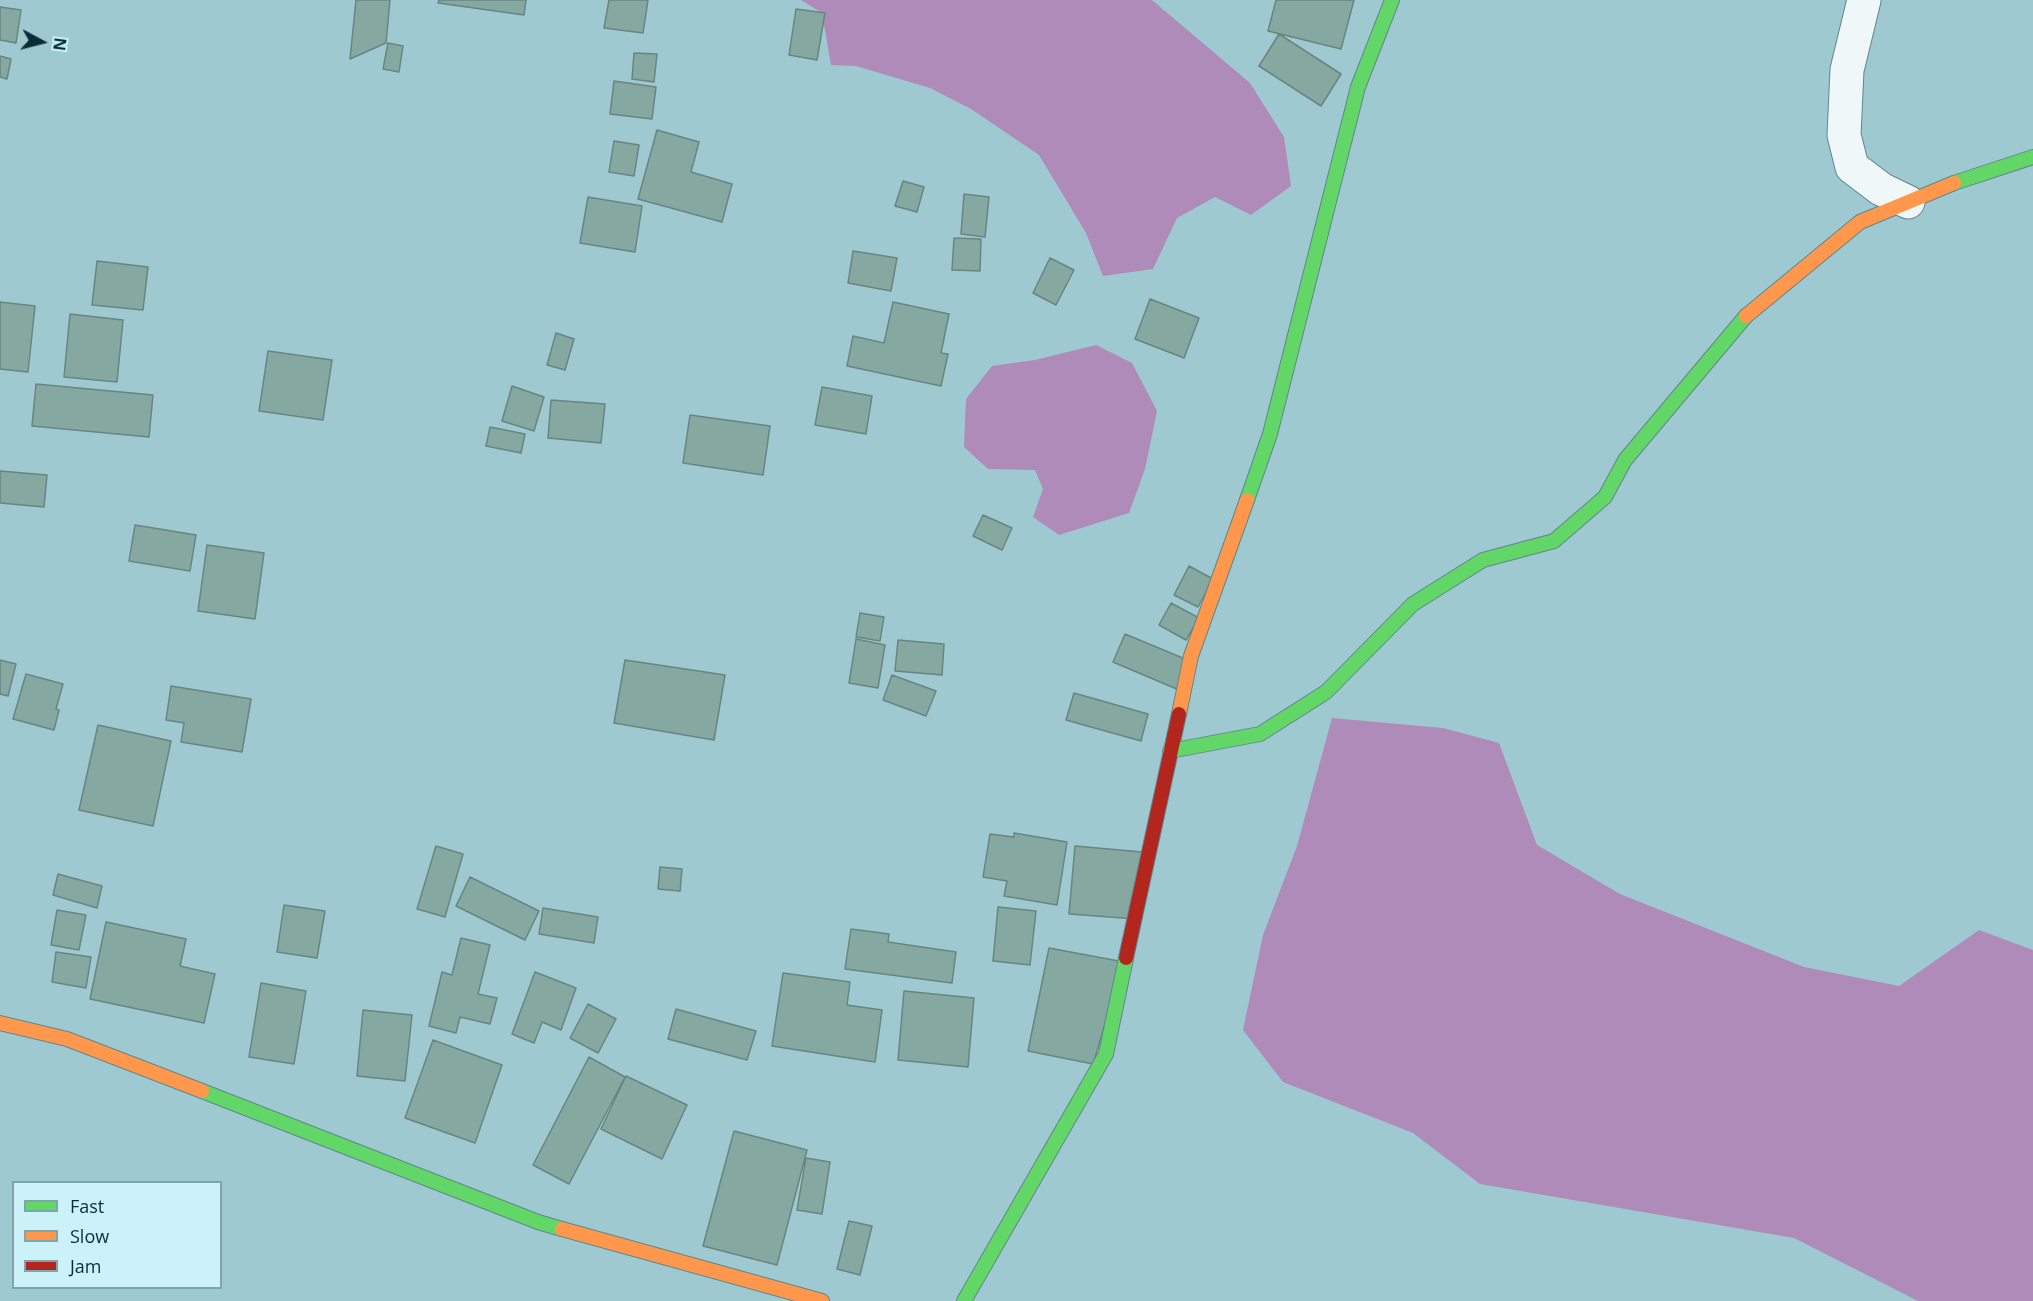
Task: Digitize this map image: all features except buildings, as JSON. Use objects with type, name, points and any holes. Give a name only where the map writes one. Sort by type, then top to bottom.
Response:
[{"type":"street","points":[[964,1301],[1106,1054],[1191,656],[1270,434],[1358,87],[1392,0]]},
{"type":"street","points":[[1864,0],[1847,70],[1845,135],[1852,167],[1881,189],[1908,202]]},
{"type":"street","points":[[1170,751],[1260,734],[1326,692],[1413,604],[1484,560],[1554,541],[1605,497],[1624,460],[1747,315],[1860,222],[1947,185],[2033,157]]},
{"type":"street","points":[[0,1023],[67,1039],[538,1222],[822,1301]]},
{"type":"shaded area","points":[[801,0],[1152,0],[1250,83],[1284,137],[1291,186],[1251,215],[1215,197],[1177,218],[1153,269],[1103,276],[1086,233],[1039,155],[971,109],[930,88],[856,66],[831,65],[822,13]]},
{"type":"shaded area","points":[[1096,345],[1132,363],[1157,411],[1145,469],[1129,513],[1059,535],[1033,517],[1043,489],[1035,470],[988,469],[964,447],[966,399],[992,366],[1035,360]]},
{"type":"shaded area","points":[[1332,718],[1443,728],[1499,743],[1537,845],[1620,894],[1804,967],[1899,986],[1979,930],[2033,950],[2033,1301],[1918,1301],[1794,1238],[1480,1184],[1413,1133],[1283,1082],[1243,1030],[1263,935],[1297,846]]},
{"type":"traffic: fast","points":[[1247,500],[1270,434],[1358,87],[1392,0]]},
{"type":"traffic: fast","points":[[1954,183],[2033,157]]},
{"type":"traffic: fast","points":[[1170,751],[1260,734],[1326,692],[1413,604],[1483,560],[1554,541],[1605,497],[1625,460],[1746,316]]},
{"type":"traffic: fast","points":[[964,1301],[1106,1054],[1126,958]]},
{"type":"traffic: fast","points":[[202,1091],[538,1222],[562,1229]]},
{"type":"traffic: slow","points":[[1746,316],[1860,222],[1954,183]]},
{"type":"traffic: slow","points":[[1179,714],[1191,656],[1247,500]]},
{"type":"traffic: slow","points":[[0,1023],[67,1039],[202,1091]]},
{"type":"traffic: slow","points":[[562,1229],[822,1301]]},
{"type":"traffic: jam","points":[[1126,958],[1179,714]]}]
